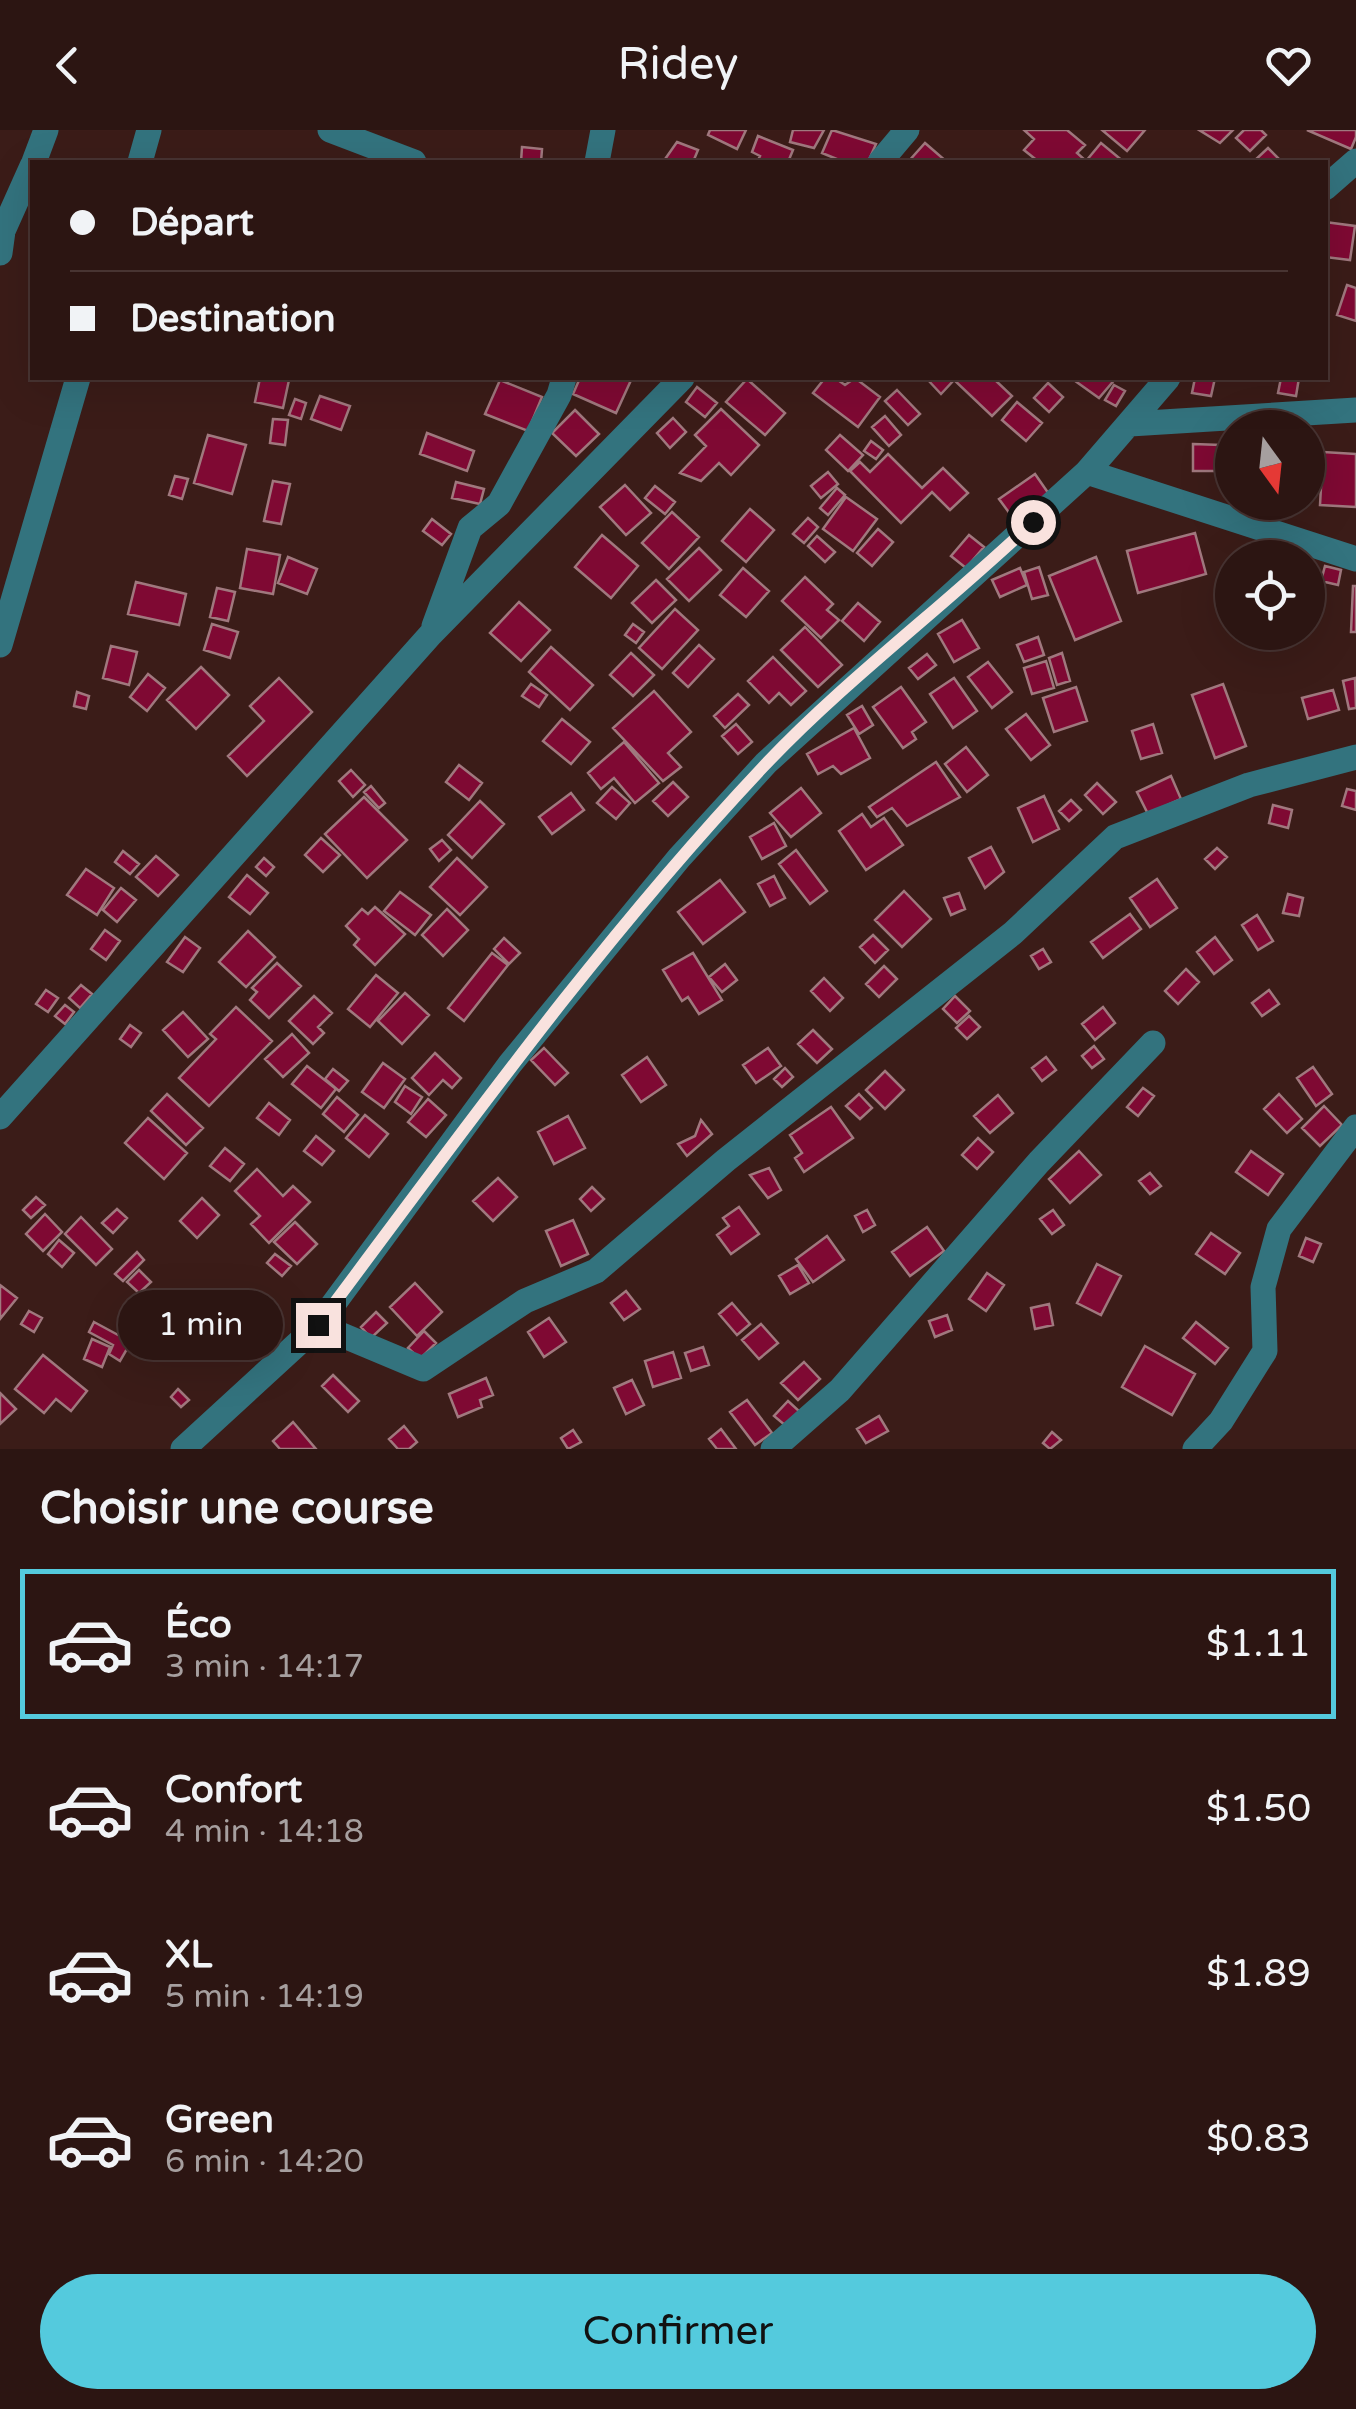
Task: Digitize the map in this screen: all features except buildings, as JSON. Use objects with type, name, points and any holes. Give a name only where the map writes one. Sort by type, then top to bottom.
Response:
[{"type":"street","points":[[35,160],[46,130]]},
{"type":"street","points":[[141,160],[149,130]]},
{"type":"street","points":[[330,130],[409,160]]},
{"type":"street","points":[[597,160],[603,130]]},
{"type":"street","points":[[882,160],[906,130]]},
{"type":"street","points":[[1328,185],[1356,162]]},
{"type":"street","points":[[0,254],[3,231],[30,171]]},
{"type":"street","points":[[0,645],[77,380]]},
{"type":"street","points":[[431,634],[470,528],[499,504],[563,380]]},
{"type":"street","points":[[0,1116],[431,634],[680,380]]},
{"type":"street","points":[[183,1449],[318,1325],[510,1064],[679,858],[766,764],[1086,472],[1166,380]]},
{"type":"street","points":[[1130,424],[1180,425],[1287,412],[1356,410]]},
{"type":"street","points":[[1086,472],[1356,559]]},
{"type":"street","points":[[318,1325],[423,1369],[525,1301],[596,1271],[726,1160],[1013,933],[1115,838],[1249,785],[1356,756]]},
{"type":"street","points":[[773,1449],[840,1390],[1039,1162],[1153,1043]]},
{"type":"street","points":[[1195,1449],[1221,1421],[1265,1351],[1262,1287],[1279,1229],[1356,1127]]},
{"type":"route","points":[[318,1325],[510,1064],[679,858],[766,764],[1033,522]]}]
